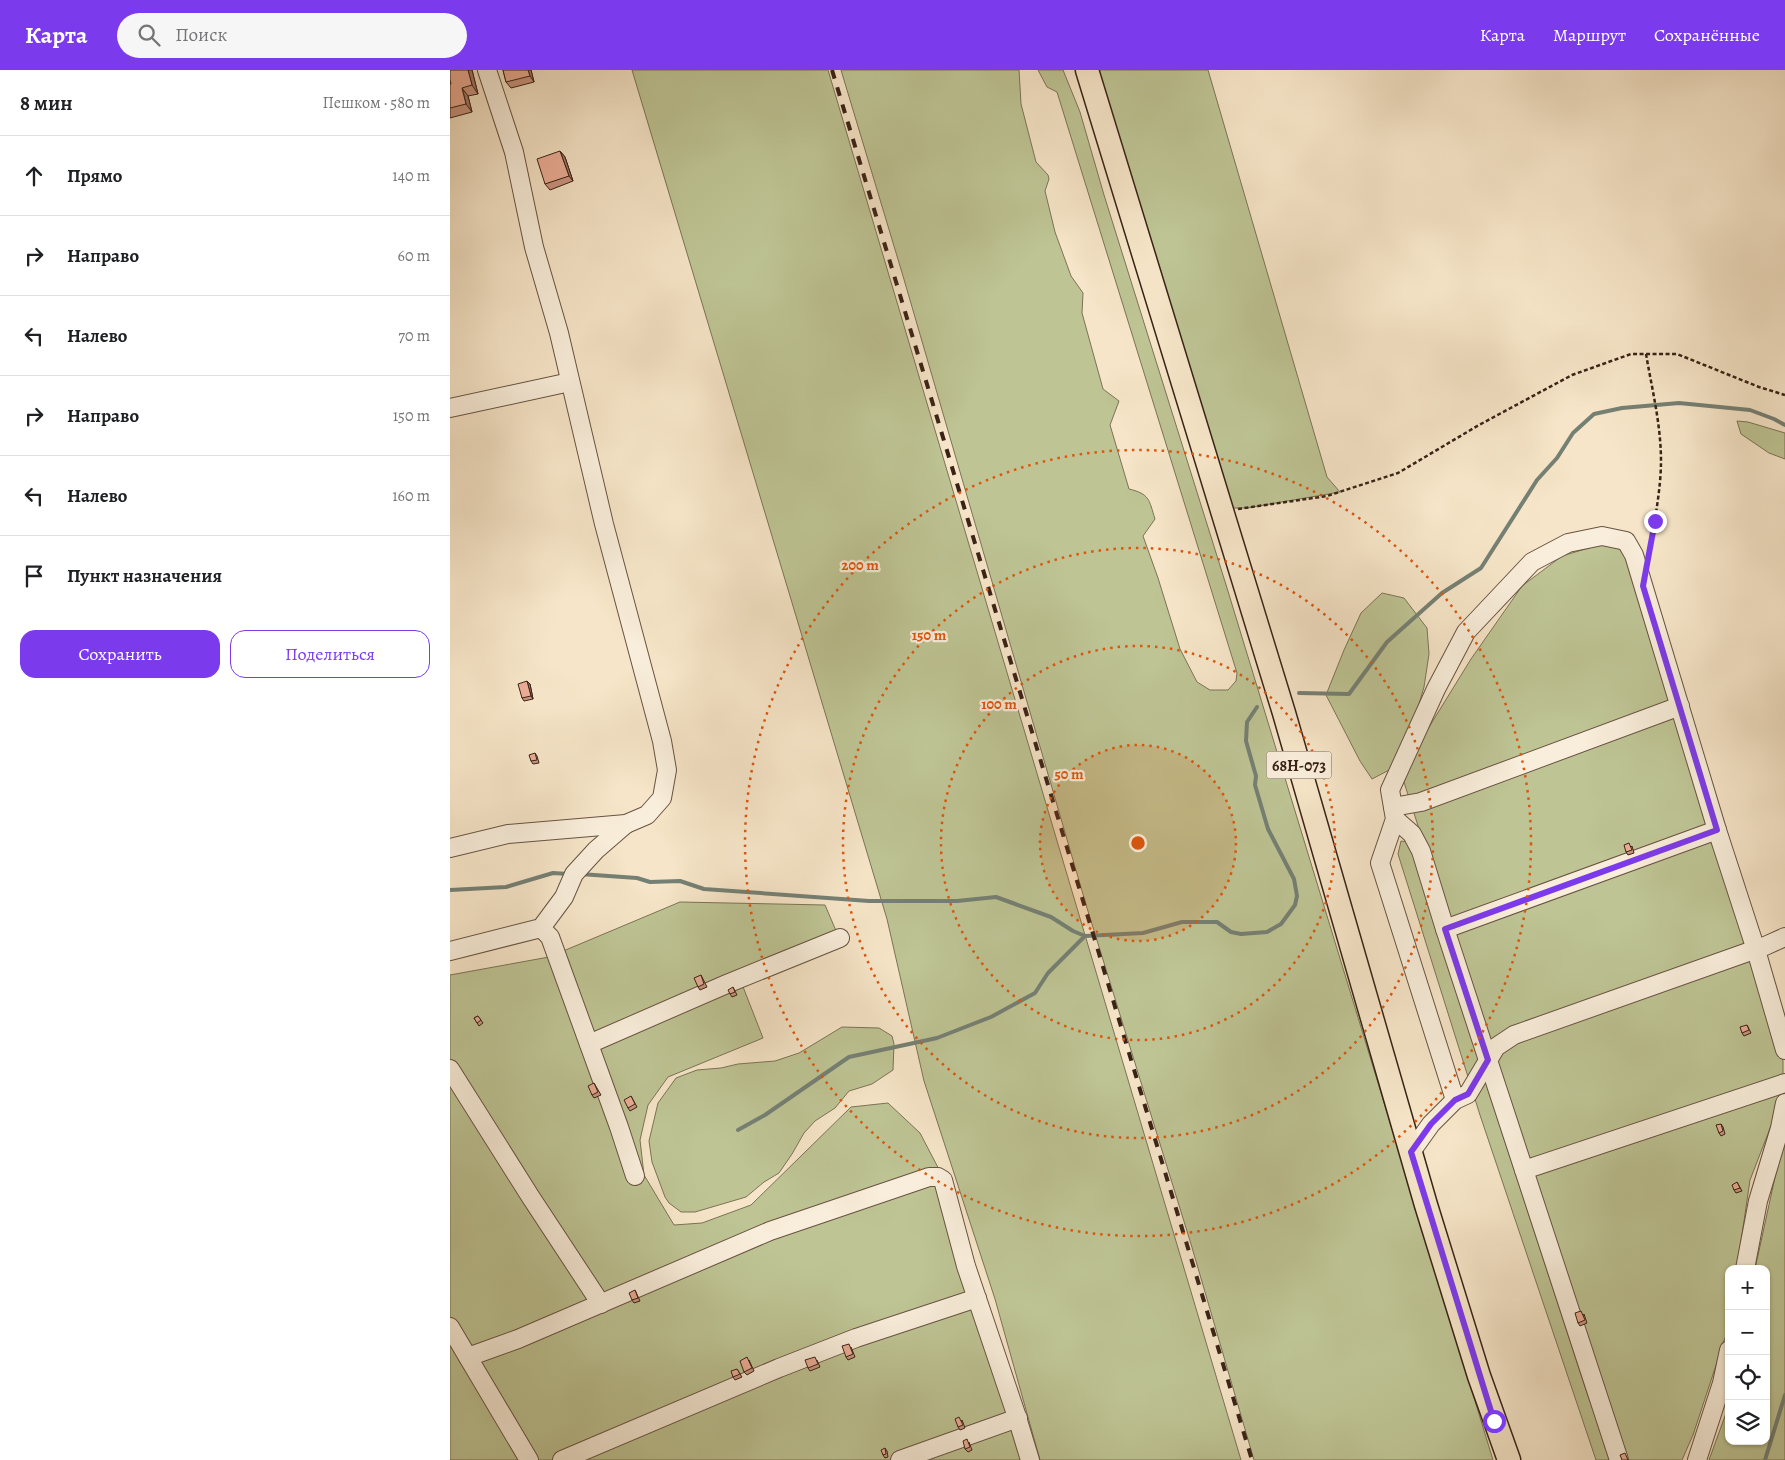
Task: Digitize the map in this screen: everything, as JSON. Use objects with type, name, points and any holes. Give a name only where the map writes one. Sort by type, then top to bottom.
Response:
[{"type":"main road","name":"68Н-073","points":[[1088,70],[1284,713],[1411,1152],[1479,1376],[1509,1460]]},
{"type":"lane","points":[[450,848],[508,834],[626,824],[647,816],[662,798],[667,770],[662,741],[604,524],[559,333],[534,247],[514,152],[487,70]]},
{"type":"lane","points":[[450,408],[570,382]]},
{"type":"lane","points":[[1455,1100],[1380,863],[1394,813],[1390,790],[1436,689],[1466,632],[1532,562],[1568,543],[1602,536],[1626,541],[1634,556],[1785,1050]]},
{"type":"lane","points":[[1394,813],[1680,706]]},
{"type":"lane","points":[[1394,813],[1412,834],[1421,851],[1619,1460]]},
{"type":"lane","points":[[450,951],[541,928],[564,897],[574,874],[596,850],[626,824]]},
{"type":"lane","points":[[1445,929],[1717,830]]},
{"type":"lane","points":[[541,928],[550,937],[635,1176]]},
{"type":"lane","points":[[1411,1152],[1431,1124],[1455,1100],[1468,1094],[1496,1047],[1514,1035],[1756,950],[1785,937]]},
{"type":"lane","points":[[589,1044],[729,983],[840,938]]},
{"type":"lane","points":[[450,1069],[530,1196],[602,1304]]},
{"type":"lane","points":[[1524,1170],[1785,1083]]},
{"type":"lane","points":[[1746,1265],[1758,1201],[1780,1128],[1785,1103]]},
{"type":"lane","points":[[468,1357],[518,1339],[602,1304],[770,1231],[934,1176],[943,1180],[966,1266],[1018,1418],[1030,1460]]},
{"type":"lane","points":[[562,1460],[856,1338],[977,1298]]},
{"type":"lane","points":[[452,1334],[468,1357],[529,1460]]},
{"type":"lane","points":[[1696,1460],[1722,1383],[1728,1355]]},
{"type":"lane","points":[[900,1460],[1018,1418]]},
{"type":"path","points":[[1222,511],[1327,496],[1398,473],[1479,425],[1572,375],[1631,354],[1677,354],[1759,387],[1785,395]]},
{"type":"path","points":[[1646,354],[1657,417],[1661,461],[1655,521],[1648,558]]},
{"type":"green space","points":[[632,70],[828,70],[1241,1460],[1040,1460],[995,1299],[924,1081],[887,919]]},
{"type":"green space","points":[[841,70],[1019,70],[1021,104],[1036,162],[1048,175],[1049,179],[1045,191],[1055,232],[1071,276],[1083,293],[1082,313],[1103,389],[1119,401],[1110,425],[1129,489],[1141,493],[1148,499],[1155,519],[1143,536],[1180,649],[1197,682],[1210,690],[1228,690],[1236,681],[1237,673],[1057,92],[1047,87],[1038,70],[1063,70],[1080,112],[1493,1460],[1254,1460],[1191,1244],[1087,908]]},
{"type":"green space","points":[[1096,70],[1208,70],[1327,477],[1340,492],[1247,508],[1230,508]]},
{"type":"green space","points":[[1737,421],[1748,422],[1785,433],[1785,459],[1769,453],[1741,434]]},
{"type":"green space","points":[[1618,543],[1626,551],[1783,1061],[1783,1095],[1750,1180],[1738,1265],[1725,1265],[1725,1338],[1693,1435],[1682,1460],[1622,1460],[1402,776],[1426,732],[1471,659],[1522,586],[1562,556],[1602,544]]},
{"type":"green space","points":[[1382,593],[1404,598],[1427,628],[1429,654],[1424,687],[1410,734],[1393,768],[1372,779],[1360,761],[1326,695],[1361,613]]},
{"type":"green space","points":[[1401,841],[1408,842],[1415,854],[1493,1105],[1588,1396],[1612,1460],[1596,1460],[1480,1115],[1398,854]]},
{"type":"green space","points":[[680,902],[825,905],[837,933],[738,974],[763,1038],[668,1077],[648,1105],[640,1140],[644,1175],[674,1225],[702,1223],[751,1205],[851,1107],[888,1103],[920,1133],[944,1179],[1024,1460],[450,1460],[450,975],[549,957]]},
{"type":"green space","points":[[842,1027],[879,1028],[892,1036],[894,1044],[893,1070],[872,1084],[849,1091],[835,1108],[815,1121],[804,1133],[779,1173],[764,1182],[746,1197],[695,1212],[681,1212],[669,1203],[652,1162],[649,1141],[658,1103],[676,1078],[697,1070],[775,1061],[799,1053]]},
{"type":"green space","points":[[1785,1145],[1785,1460],[1709,1460],[1725,1416],[1725,1445],[1770,1445],[1770,1265],[1756,1265],[1779,1159]]},
{"type":"building","points":[[450,70],[468,70],[472,85],[462,88],[466,104],[450,108],[451,84]]},
{"type":"building","points":[[503,70],[528,70],[530,76],[506,82]]},
{"type":"building","points":[[560,151],[569,176],[545,184],[537,159]]},
{"type":"building","points":[[527,681],[531,696],[522,698],[518,684]]},
{"type":"building","points":[[535,753],[537,760],[531,761],[529,755]]},
{"type":"building","points":[[1629,843],[1632,850],[1626,852],[1624,845]]},
{"type":"building","points":[[701,975],[704,984],[698,987],[694,978]]},
{"type":"building","points":[[733,987],[735,992],[730,994],[728,990]]},
{"type":"building","points":[[478,1016],[481,1020],[477,1023],[474,1018]]},
{"type":"building","points":[[1747,1025],[1749,1030],[1742,1033],[1740,1027]]},
{"type":"building","points":[[594,1083],[598,1092],[592,1095],[588,1086]]},
{"type":"building","points":[[631,1096],[635,1104],[628,1108],[624,1100]]},
{"type":"building","points":[[1721,1124],[1723,1131],[1719,1133],[1716,1125]]},
{"type":"building","points":[[1737,1182],[1740,1188],[1734,1190],[1732,1185]]},
{"type":"building","points":[[635,1290],[638,1298],[632,1300],[629,1293]]},
{"type":"building","points":[[1581,1311],[1585,1320],[1578,1323],[1575,1313]]},
{"type":"building","points":[[849,1344],[853,1354],[846,1357],[842,1346]]},
{"type":"building","points":[[747,1357],[752,1368],[744,1372],[740,1361]]},
{"type":"building","points":[[815,1357],[818,1364],[808,1368],[805,1360]]},
{"type":"building","points":[[737,1369],[740,1374],[733,1377],[731,1371]]},
{"type":"building","points":[[959,1417],[963,1425],[958,1427],[955,1419]]},
{"type":"building","points":[[967,1439],[970,1447],[965,1449],[963,1441]]},
{"type":"building","points":[[885,1448],[886,1454],[883,1455],[881,1450]]},
{"type":"building","points":[[1625,1453],[1628,1460],[1622,1460],[1620,1455]]},
{"type":"waterway","points":[[1299,693],[1349,694],[1387,642],[1442,593],[1481,568],[1537,480],[1557,458],[1573,433],[1594,414],[1622,408],[1679,403],[1750,410],[1785,425]]},
{"type":"waterway","points":[[580,874],[637,878],[650,882],[680,881],[704,889],[869,901],[957,901],[996,897],[1051,917],[1085,936],[1143,933],[1182,922],[1217,922],[1231,932],[1241,934],[1267,932],[1281,924],[1295,905],[1297,896],[1294,879],[1268,829],[1255,785],[1256,776],[1246,741],[1247,722],[1257,707]]},
{"type":"waterway","points":[[450,890],[506,887],[553,873],[568,874]]},
{"type":"waterway","points":[[738,1130],[765,1115],[849,1057],[937,1038],[991,1017],[1035,993],[1048,973],[1085,936]]},
{"type":"waterway","points":[[1765,1460],[1785,1395]]},
{"type":"railway","points":[[832,70],[1252,1460]]},
{"type":"route","points":[[1494,1421],[1411,1152],[1431,1124],[1455,1100],[1468,1094],[1488,1060],[1445,929],[1717,830],[1643,586],[1655,521]]}]
